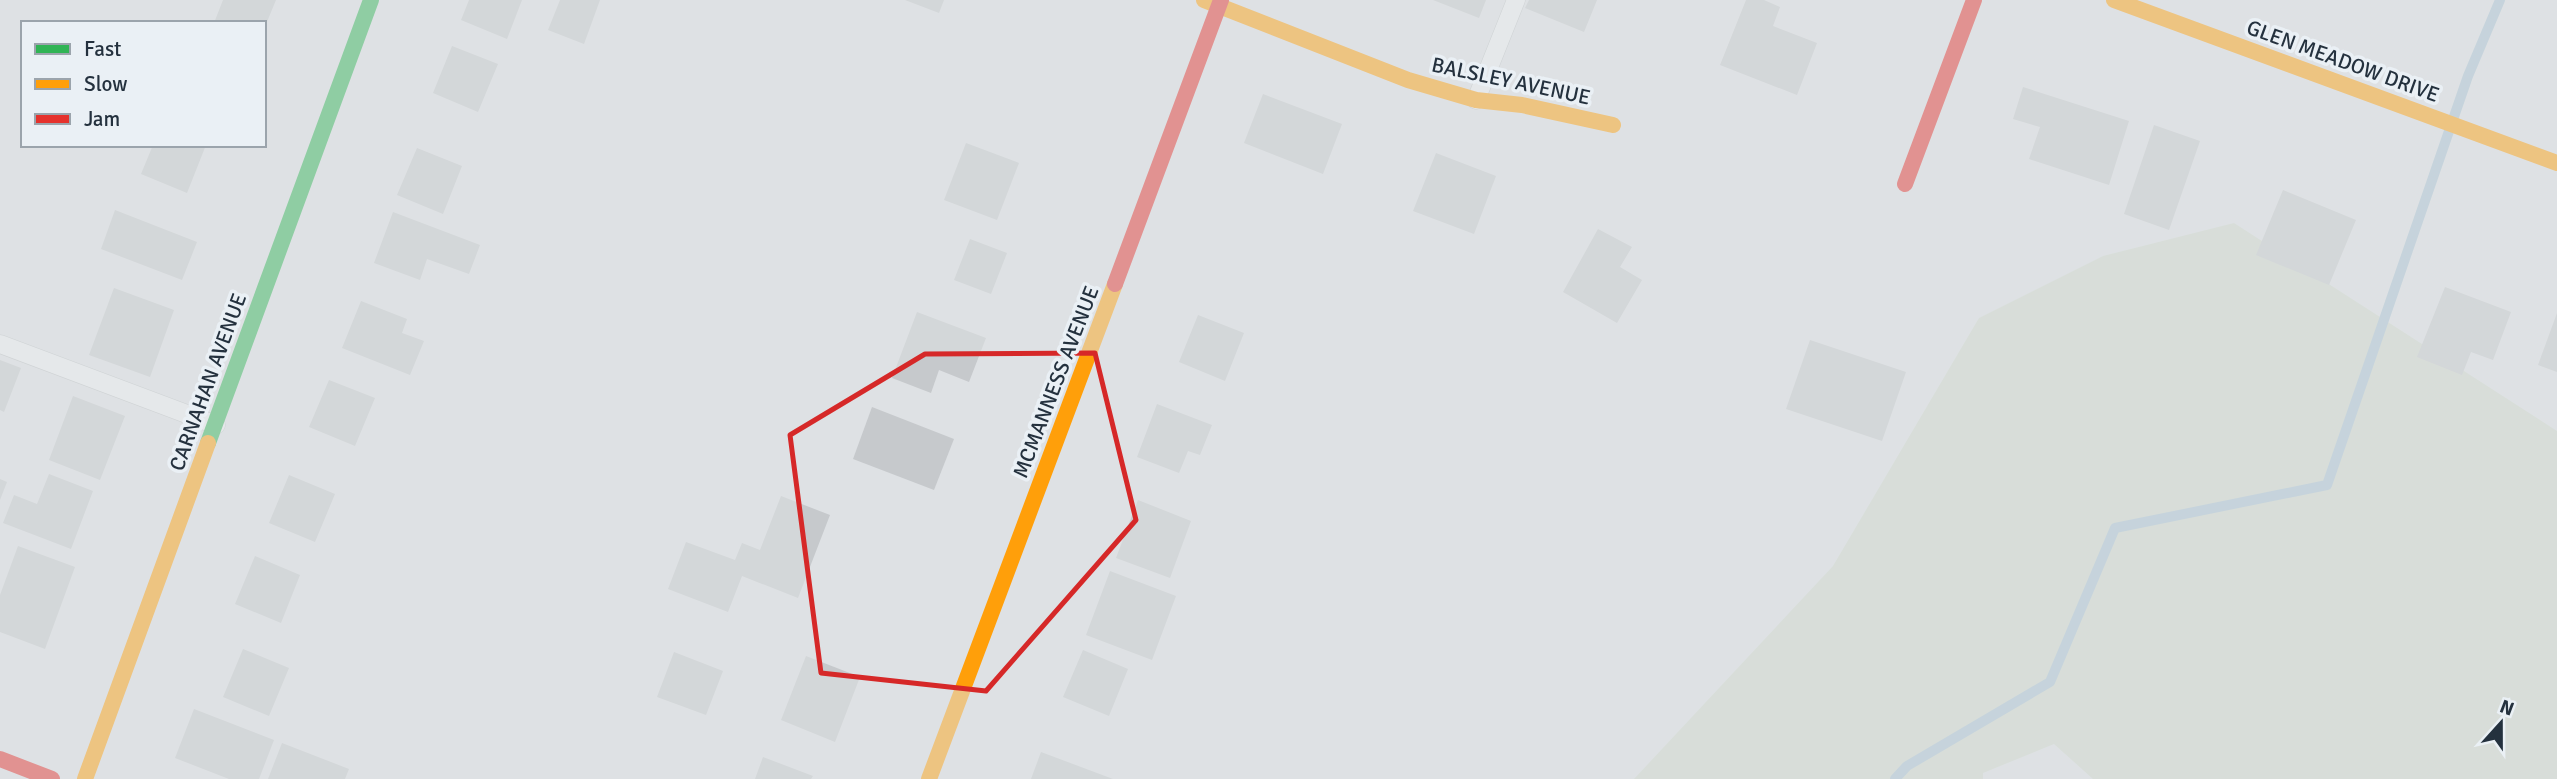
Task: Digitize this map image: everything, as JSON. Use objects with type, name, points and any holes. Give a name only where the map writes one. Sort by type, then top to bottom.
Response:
[{"type":"street","name":"CARNAHAN AVENUE","points":[[85,779],[371,0]]},
{"type":"street","points":[[1905,184],[1974,0]]},
{"type":"street","name":"GLEN MEADOW DRIVE","points":[[2114,0],[2557,163]]},
{"type":"street","name":"BALSLEY AVENUE","points":[[1215,2],[1408,80],[1476,100],[1522,105],[1614,125]]},
{"type":"street","name":"MCMANNESS AVENUE","points":[[929,779],[1215,2]]},
{"type":"street","points":[[0,759],[52,779]]},
{"type":"lane","points":[[1476,100],[1516,0]]},
{"type":"lane","points":[[0,344],[216,425]]},
{"type":"highlighted area","points":[[1095,353],[1136,520],[986,691],[821,673],[790,435],[925,354]]},
{"type":"shaded area","points":[[2234,223],[2557,431],[2557,779],[2093,779],[2054,744],[1983,773],[1983,779],[1634,779],[1833,566],[1979,318],[2103,256]]},
{"type":"building","points":[[223,0],[276,0],[266,24],[266,21],[215,21]]},
{"type":"building","points":[[469,0],[522,0],[507,39],[461,20]]},
{"type":"building","points":[[560,0],[600,0],[584,44],[548,30]]},
{"type":"building","points":[[905,0],[944,0],[939,13]]},
{"type":"building","points":[[1433,0],[1486,0],[1479,18]]},
{"type":"building","points":[[1529,0],[1597,0],[1584,32],[1525,8]]},
{"type":"building","points":[[1746,0],[1764,0],[1780,7],[1773,26],[1817,43],[1797,95],[1720,65]]},
{"type":"building","points":[[452,46],[498,64],[478,112],[433,93]]},
{"type":"building","points":[[2023,87],[2129,121],[2109,185],[2029,159],[2040,127],[2013,119]]},
{"type":"building","points":[[1263,94],[1342,124],[1323,174],[1244,143]]},
{"type":"building","points":[[2154,125],[2200,141],[2169,230],[2124,214]]},
{"type":"building","points":[[966,143],[1019,163],[997,220],[944,200]]},
{"type":"building","points":[[152,147],[205,147],[187,193],[141,174]]},
{"type":"building","points":[[417,148],[462,166],[443,214],[397,195]]},
{"type":"building","points":[[1436,153],[1496,176],[1474,234],[1413,211]]},
{"type":"building","points":[[2283,190],[2356,220],[2329,285],[2256,255]]},
{"type":"building","points":[[115,210],[197,242],[182,280],[101,249]]},
{"type":"building","points":[[393,212],[480,245],[469,274],[427,259],[420,280],[374,263]]},
{"type":"building","points":[[1598,229],[1632,247],[1620,267],[1642,280],[1617,323],[1563,292]]},
{"type":"building","points":[[970,239],[1007,253],[991,294],[954,280]]},
{"type":"building","points":[[2445,287],[2511,312],[2493,360],[2471,352],[2462,375],[2417,357]]},
{"type":"building","points":[[114,288],[174,310],[150,377],[89,355]]},
{"type":"building","points":[[361,301],[407,319],[402,333],[424,341],[410,375],[342,348]]},
{"type":"building","points":[[917,312],[986,338],[969,382],[939,370],[931,393],[892,378]]},
{"type":"building","points":[[2557,313],[2557,372],[2538,365]]},
{"type":"building","points":[[1198,315],[1244,333],[1225,381],[1179,362]]},
{"type":"building","points":[[1810,340],[1906,372],[1882,441],[1786,409]]},
{"type":"building","points":[[0,360],[21,368],[4,412],[0,410]]},
{"type":"building","points":[[329,380],[375,398],[355,446],[309,427]]},
{"type":"building","points":[[73,396],[125,416],[100,480],[49,460]]},
{"type":"building","points":[[1157,404],[1212,425],[1200,455],[1188,451],[1179,473],[1137,457]]},
{"type":"building","points":[[872,407],[954,439],[934,490],[853,459]]},
{"type":"building","points":[[49,474],[93,491],[71,549],[3,523],[14,495],[37,504]]},
{"type":"building","points":[[289,475],[335,494],[315,542],[269,523]]},
{"type":"building","points":[[0,479],[7,482],[0,500]]},
{"type":"building","points":[[781,496],[830,515],[798,598],[742,576],[728,612],[668,589],[686,542],[735,560],[742,543],[760,550]]},
{"type":"building","points":[[1138,500],[1191,521],[1170,578],[1116,558]]},
{"type":"building","points":[[18,546],[75,567],[45,649],[0,632],[0,595]]},
{"type":"building","points":[[255,556],[300,575],[281,623],[235,604]]},
{"type":"building","points":[[1110,571],[1176,596],[1152,660],[1086,635]]},
{"type":"building","points":[[243,649],[289,668],[269,716],[223,697]]},
{"type":"building","points":[[1083,650],[1128,669],[1109,716],[1063,697]]},
{"type":"building","points":[[674,652],[723,671],[706,715],[657,697]]},
{"type":"building","points":[[806,656],[860,677],[835,742],[781,720]]},
{"type":"building","points":[[194,709],[274,740],[259,779],[229,779],[175,758]]},
{"type":"building","points":[[282,743],[349,769],[345,779],[268,779]]},
{"type":"building","points":[[1041,752],[1113,779],[1031,779]]},
{"type":"building","points":[[763,757],[813,776],[811,779],[755,779]]},
{"type":"waterway","points":[[1895,779],[1907,766],[2050,682],[2115,528],[2327,485],[2468,76],[2500,0]]},
{"type":"traffic: fast","points":[[208,443],[371,0]]},
{"type":"traffic: slow","points":[[1204,0],[1408,80],[1476,100],[1522,105],[1613,125]]},
{"type":"traffic: slow","points":[[2114,0],[2557,163]]},
{"type":"traffic: slow","points":[[929,779],[1115,284]]},
{"type":"traffic: slow","points":[[85,779],[208,443]]},
{"type":"traffic: jam","points":[[1115,284],[1221,0]]},
{"type":"traffic: jam","points":[[1905,184],[1974,0]]},
{"type":"traffic: jam","points":[[0,759],[52,779]]}]
